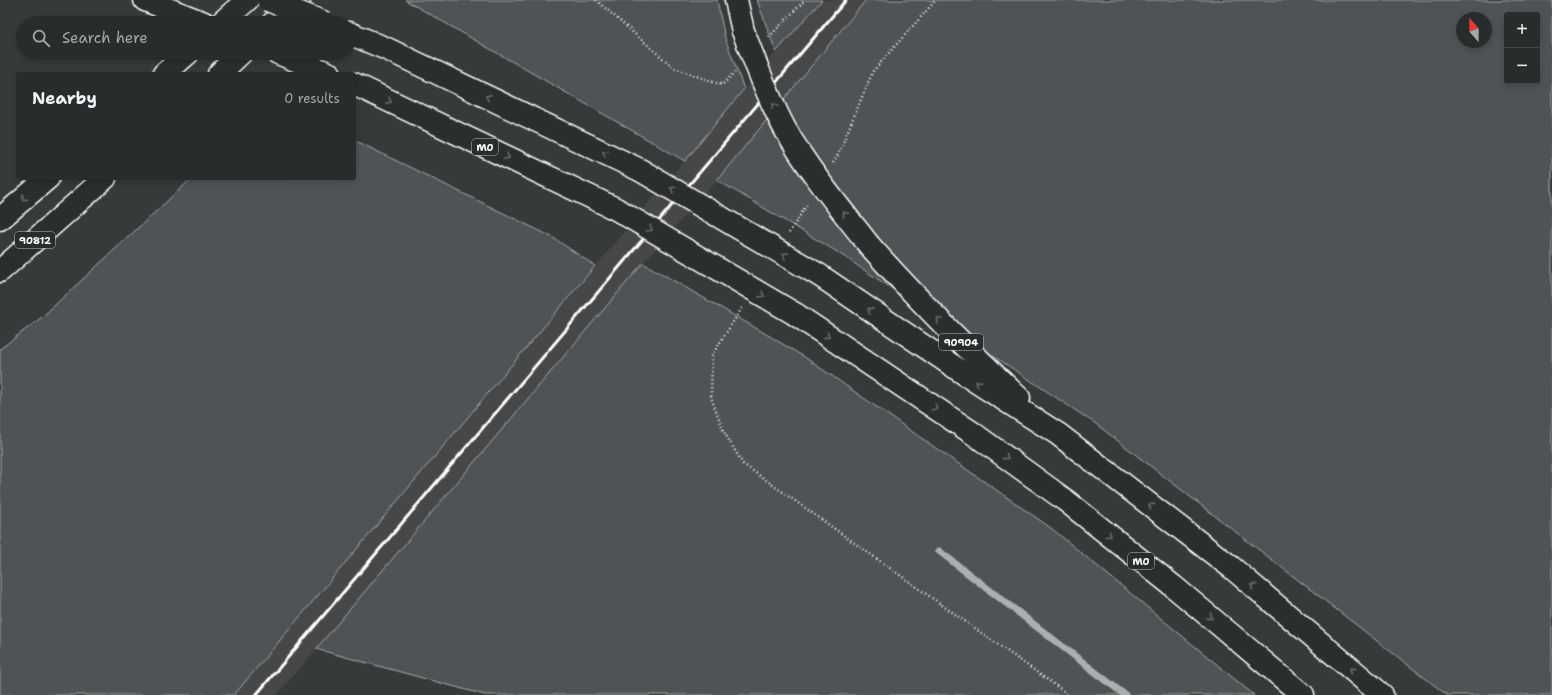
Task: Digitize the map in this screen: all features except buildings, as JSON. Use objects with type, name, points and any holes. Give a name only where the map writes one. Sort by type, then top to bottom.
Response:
[{"type":"highway","points":[[268,0],[307,16]]},
{"type":"highway","points":[[281,16],[299,0]]},
{"type":"highway","name":"90904","points":[[736,0],[743,31],[761,78],[785,128],[805,161],[869,245],[910,291],[960,342],[1058,434]]},
{"type":"highway","points":[[152,2],[187,16]]},
{"type":"highway","points":[[229,16],[244,3]]},
{"type":"highway","points":[[356,36],[387,49],[640,170],[818,275],[978,383],[1058,434],[1231,567],[1382,695]]},
{"type":"highway","points":[[166,72],[180,60]]},
{"type":"highway","points":[[220,72],[233,60]]},
{"type":"highway","points":[[295,60],[325,72]]},
{"type":"highway","name":"M0","points":[[356,85],[616,209],[795,314],[974,434],[1064,500],[1173,586],[1303,695]]},
{"type":"highway","points":[[0,219],[46,180]]},
{"type":"highway","name":"90812","points":[[0,271],[103,180]]},
{"type":"path","points":[[596,0],[674,68],[722,85],[739,68]]},
{"type":"path","points":[[766,40],[805,0]]},
{"type":"shaded area","points":[[405,0],[717,0],[725,38],[744,89],[685,161]]},
{"type":"shaded area","points":[[757,0],[822,0],[776,52]]},
{"type":"shaded area","points":[[822,0],[866,0],[717,180],[643,263],[277,695],[234,695],[776,52]]},
{"type":"shaded area","points":[[866,0],[1552,0],[1552,695],[1447,695],[1096,424],[834,250],[717,180]]},
{"type":"shaded area","points":[[356,141],[552,237],[595,266],[234,695],[0,695],[0,349],[42,317],[190,180],[356,180]]},
{"type":"shaded area","points":[[643,263],[806,358],[1051,528],[1254,695],[485,695],[316,649]]},
{"type":"waterway","points":[[939,551],[1125,695]]},
{"type":"railway","points":[[256,695],[846,0]]}]
